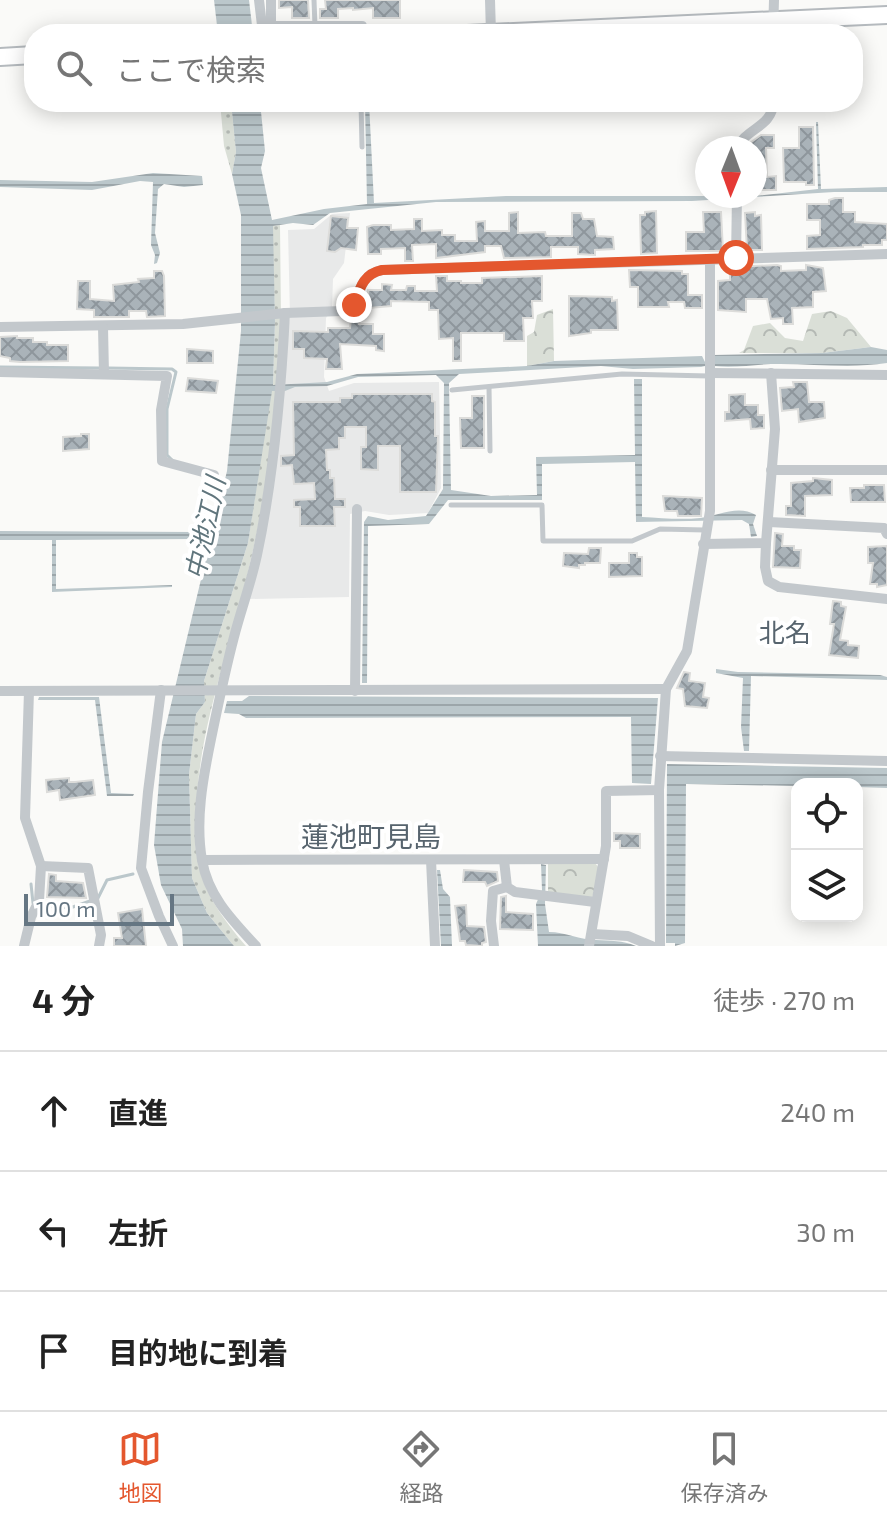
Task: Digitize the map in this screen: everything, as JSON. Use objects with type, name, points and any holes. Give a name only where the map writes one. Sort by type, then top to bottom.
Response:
[{"type":"main road","points":[[802,24],[887,15]]},
{"type":"main road","points":[[0,57],[24,56]]},
{"type":"street","points":[[259,0],[262,24]]},
{"type":"street","points":[[271,0],[271,24]]},
{"type":"street","points":[[490,0],[491,24]]},
{"type":"street","points":[[773,24],[774,0]]},
{"type":"street","points":[[745,136],[766,122],[772,112]]},
{"type":"street","points":[[736,258],[737,208]]},
{"type":"street","points":[[0,327],[103,327],[349,309],[369,274],[382,270],[887,254]]},
{"type":"street","points":[[660,946],[659,790],[666,689],[687,651],[710,511],[710,260]]},
{"type":"street","points":[[256,946],[209,886],[202,860],[202,781],[219,691],[256,557],[270,480],[281,395],[285,313]]},
{"type":"street","points":[[103,327],[104,370]]},
{"type":"street","points":[[710,369],[887,375]]},
{"type":"street","points":[[0,372],[104,370],[167,376],[161,410],[162,461],[214,475]]},
{"type":"street","points":[[771,373],[775,429],[766,543],[768,581],[779,587],[887,599]]},
{"type":"street","points":[[771,470],[887,470]]},
{"type":"street","points":[[355,691],[357,509]]},
{"type":"street","points":[[769,522],[884,528],[887,534]]},
{"type":"street","points":[[703,544],[766,543]]},
{"type":"street","points":[[0,691],[666,689]]},
{"type":"street","points":[[163,690],[141,868],[173,946]]},
{"type":"street","points":[[24,946],[31,917],[39,901],[41,866],[25,818],[29,691]]},
{"type":"street","points":[[660,756],[887,761]]},
{"type":"street","points":[[652,946],[628,936],[591,939],[604,859],[606,791],[659,790]]},
{"type":"street","points":[[202,860],[604,859]]},
{"type":"street","points":[[431,860],[435,946]]},
{"type":"street","points":[[504,860],[507,887]]},
{"type":"street","points":[[41,866],[88,868],[101,935],[99,946]]},
{"type":"street","points":[[494,946],[491,921],[493,891],[507,887],[515,892],[595,902]]},
{"type":"lane","points":[[314,0],[315,24]]},
{"type":"lane","points":[[361,112],[362,147]]},
{"type":"lane","points":[[452,390],[710,369]]},
{"type":"lane","points":[[489,387],[490,451]]},
{"type":"lane","points":[[451,505],[542,505],[543,541],[632,541],[660,529],[706,527]]},
{"type":"shaded area","points":[[214,0],[249,0],[252,24],[217,24]]},
{"type":"shaded area","points":[[232,112],[261,112],[265,151],[261,168],[272,220],[367,204],[365,112],[369,112],[374,203],[506,196],[695,196],[695,201],[692,201],[436,202],[330,213],[313,225],[293,223],[273,226],[273,385],[327,382],[357,374],[527,366],[554,361],[702,356],[705,362],[713,360],[713,355],[822,353],[871,347],[887,350],[887,363],[729,367],[713,364],[633,369],[601,366],[459,374],[449,383],[451,490],[491,496],[537,495],[536,457],[635,455],[634,379],[642,379],[642,517],[693,519],[728,512],[749,512],[756,515],[753,524],[757,536],[751,537],[749,524],[742,520],[636,522],[635,462],[542,464],[542,500],[448,500],[429,524],[368,526],[367,683],[362,683],[364,522],[368,516],[388,520],[426,516],[443,489],[444,383],[436,375],[358,377],[327,386],[272,391],[248,543],[204,681],[205,702],[196,714],[189,775],[192,878],[207,913],[234,946],[183,946],[182,929],[161,885],[154,845],[162,742],[227,471],[241,331],[241,215],[232,174],[236,152]]},
{"type":"shaded area","points":[[816,122],[821,189],[887,187],[887,192],[767,196],[818,189]]},
{"type":"shaded area","points":[[153,173],[202,176],[203,185],[184,187],[164,184],[158,189],[155,233],[160,253],[154,264],[151,245],[153,182],[140,181],[92,190],[0,187],[0,180],[92,182]]},
{"type":"shaded area","points":[[350,213],[344,263],[333,279],[332,309],[326,318],[324,377],[329,391],[354,383],[439,382],[441,488],[428,513],[389,515],[365,511],[350,514],[349,597],[249,599],[290,316],[288,230],[314,229],[332,214]]},
{"type":"shaded area","points":[[0,531],[194,532],[192,539],[56,540],[56,589],[172,587],[52,592],[52,540],[0,540]]},
{"type":"shaded area","points":[[716,669],[880,675],[887,677],[887,680],[751,676],[749,751],[744,751],[741,727],[743,678],[716,673]]},
{"type":"shaded area","points":[[249,696],[658,698],[651,784],[632,783],[631,717],[246,718],[224,713],[227,701],[242,701]]},
{"type":"shaded area","points":[[39,697],[99,697],[111,793],[133,796],[107,796],[95,700],[38,700]]},
{"type":"shaded area","points":[[667,764],[887,768],[887,788],[863,787],[863,778],[791,778],[791,786],[686,784],[685,943],[675,946],[675,943],[666,943]]},
{"type":"shaded area","points":[[541,864],[546,865],[545,904],[549,932],[636,946],[538,946],[536,904],[542,890]]},
{"type":"shaded area","points":[[437,870],[440,870],[443,889],[450,897],[452,946],[441,946]]},
{"type":"green space","points":[[221,112],[232,112],[236,152],[232,174],[224,146]]},
{"type":"green space","points":[[280,225],[281,319],[276,386],[273,385],[272,226]]},
{"type":"green space","points":[[553,309],[554,361],[527,366],[527,336],[534,332],[537,315]]},
{"type":"green space","points":[[831,311],[847,318],[871,347],[822,353],[739,353],[744,350],[753,326],[770,323],[785,338],[803,341],[812,314]]},
{"type":"green space","points":[[271,391],[277,391],[260,518],[209,717],[198,782],[195,846],[198,865],[214,902],[246,946],[234,946],[207,913],[192,878],[189,775],[196,714],[205,702],[204,681],[248,543]]},
{"type":"green space","points":[[548,863],[595,863],[599,868],[592,899],[548,893]]},
{"type":"building","points":[[279,0],[308,0],[309,18],[292,18],[292,7],[279,8]]},
{"type":"building","points":[[325,0],[400,0],[400,18],[373,18],[373,8],[353,8],[338,9],[338,18],[320,18],[320,9],[326,9]]},
{"type":"building","points":[[799,127],[813,127],[814,185],[784,182],[783,148],[799,148]]},
{"type":"building","points":[[774,135],[774,148],[767,148],[767,136],[760,136]]},
{"type":"building","points":[[776,176],[776,190],[767,190],[767,177]]},
{"type":"building","points":[[843,198],[843,212],[855,212],[855,222],[887,224],[887,240],[882,240],[882,245],[807,249],[807,236],[820,235],[820,220],[807,220],[807,204],[829,204],[829,200]]},
{"type":"building","points":[[656,211],[657,253],[641,254],[640,215]]},
{"type":"building","points":[[518,212],[518,233],[545,232],[546,236],[572,236],[572,213],[581,213],[583,219],[594,219],[597,236],[613,237],[614,249],[595,250],[595,255],[578,254],[578,247],[551,247],[551,257],[504,258],[501,246],[485,246],[485,252],[436,258],[436,244],[412,245],[413,261],[405,261],[405,248],[381,249],[381,254],[368,254],[367,227],[373,225],[391,225],[391,230],[414,229],[414,219],[422,219],[422,231],[442,230],[442,235],[455,235],[455,241],[477,241],[476,222],[485,221],[485,231],[509,231],[509,213]]},
{"type":"building","points":[[703,212],[721,212],[723,251],[686,251],[686,232],[704,232]]},
{"type":"building","points":[[755,212],[755,216],[761,215],[762,250],[747,250],[745,213]]},
{"type":"building","points":[[331,216],[348,218],[347,228],[358,228],[356,250],[341,248],[335,252],[327,251]]},
{"type":"building","points":[[806,265],[823,268],[826,291],[813,292],[813,307],[792,308],[793,324],[783,324],[783,318],[771,319],[767,299],[746,299],[746,312],[718,310],[718,281],[730,280],[730,267],[781,266],[781,271],[806,270]]},
{"type":"building","points":[[629,270],[682,271],[682,274],[688,274],[688,295],[702,295],[702,308],[685,308],[684,302],[668,302],[669,307],[638,307],[638,287],[630,287]]},
{"type":"building","points":[[154,271],[162,271],[164,276],[165,316],[147,317],[146,311],[129,311],[129,317],[94,317],[94,310],[77,309],[78,281],[90,281],[90,299],[114,301],[113,285],[154,278]]},
{"type":"building","points":[[436,276],[447,276],[447,281],[482,283],[482,278],[542,276],[542,301],[532,301],[533,318],[523,318],[524,341],[504,341],[504,333],[461,333],[461,361],[453,361],[453,338],[439,339],[438,310],[429,310],[429,302],[391,301],[391,306],[369,308],[368,290],[382,290],[382,284],[392,285],[391,290],[406,290],[407,286],[415,286],[415,291],[437,291]]},
{"type":"building","points":[[569,296],[612,297],[612,301],[617,300],[618,330],[591,330],[591,333],[569,336]]},
{"type":"building","points":[[351,319],[360,319],[359,324],[373,324],[373,334],[384,334],[384,351],[376,350],[376,346],[340,344],[342,369],[326,369],[327,359],[304,358],[304,349],[293,349],[293,331],[328,332],[328,328],[350,328]]},
{"type":"building","points":[[0,337],[33,338],[33,342],[47,342],[47,345],[68,345],[68,361],[20,362],[0,356]]},
{"type":"building","points":[[187,349],[213,351],[213,363],[187,363]]},
{"type":"building","points":[[188,378],[218,381],[216,393],[186,391]]},
{"type":"building","points":[[793,382],[807,382],[809,402],[824,402],[825,418],[799,422],[798,409],[782,411],[780,388],[794,387]]},
{"type":"building","points":[[352,394],[432,394],[432,401],[435,402],[435,436],[438,436],[436,492],[400,492],[400,446],[378,446],[378,470],[361,469],[361,447],[366,447],[366,427],[345,427],[345,438],[339,438],[339,449],[326,450],[327,470],[330,470],[330,478],[334,478],[335,499],[345,499],[345,507],[334,507],[335,526],[300,526],[300,507],[294,507],[294,500],[315,499],[314,483],[294,484],[292,465],[281,466],[281,456],[294,455],[293,402],[340,402],[340,398],[352,398]]},
{"type":"building","points":[[745,394],[745,405],[758,405],[758,415],[764,415],[764,428],[751,429],[750,419],[725,421],[725,412],[729,412],[729,395]]},
{"type":"building","points":[[472,396],[484,396],[484,448],[461,448],[460,418],[472,418]]},
{"type":"building","points":[[89,434],[89,449],[63,451],[63,437]]},
{"type":"building","points":[[813,478],[832,480],[832,495],[805,496],[805,516],[786,515],[786,506],[791,506],[791,483],[813,481]]},
{"type":"building","points":[[864,485],[884,485],[885,502],[851,502],[850,488],[864,488]]},
{"type":"building","points":[[663,496],[702,498],[701,516],[678,516],[677,511],[665,511]]},
{"type":"building","points":[[775,533],[783,534],[782,546],[794,546],[794,550],[801,550],[800,568],[773,567]]},
{"type":"building","points":[[887,546],[887,585],[877,587],[877,584],[870,584],[873,563],[868,563],[868,547]]},
{"type":"building","points":[[589,548],[601,548],[600,563],[585,563],[579,568],[563,566],[564,553],[588,554]]},
{"type":"building","points":[[629,553],[642,557],[642,576],[609,577],[609,563],[629,563]]},
{"type":"building","points":[[833,601],[841,602],[841,606],[846,607],[840,640],[859,646],[858,658],[829,655],[834,624],[830,624]]},
{"type":"building","points":[[684,672],[690,673],[689,681],[705,683],[703,697],[709,698],[707,708],[685,706],[683,689],[677,688]]},
{"type":"building","points":[[69,778],[69,782],[93,780],[95,795],[60,800],[59,790],[47,792],[46,780]]},
{"type":"building","points":[[614,833],[640,834],[640,848],[620,848],[620,841],[614,841]]},
{"type":"building","points":[[464,870],[497,872],[498,881],[487,886],[485,882],[463,882]]},
{"type":"building","points":[[49,874],[56,875],[56,881],[83,883],[86,898],[47,897]]},
{"type":"building","points":[[506,896],[506,912],[533,914],[533,930],[500,929],[501,897]]},
{"type":"building","points":[[466,905],[467,926],[484,927],[486,942],[482,946],[466,945],[465,941],[460,941],[455,906]]},
{"type":"building","points":[[142,909],[146,946],[114,946],[114,938],[122,938],[118,913]]},
{"type":"waterway","points":[[0,367],[100,368]]},
{"type":"waterway","points":[[108,368],[172,369],[176,372],[167,409],[167,455],[172,460]]},
{"type":"waterway","points":[[98,898],[107,880],[133,874]]},
{"type":"waterway","points":[[31,884],[33,903]]},
{"type":"waterway","points":[[43,905],[70,908],[90,901]]},
{"type":"district","name":"北名","points":[[785,631]]},
{"type":"district","name":"蓮池町見島","points":[[371,836]]},
{"type":"route","points":[[354,305],[369,274],[382,270],[736,258]]},
{"type":"water label","name":"中池江川","points":[[204,528]]}]
